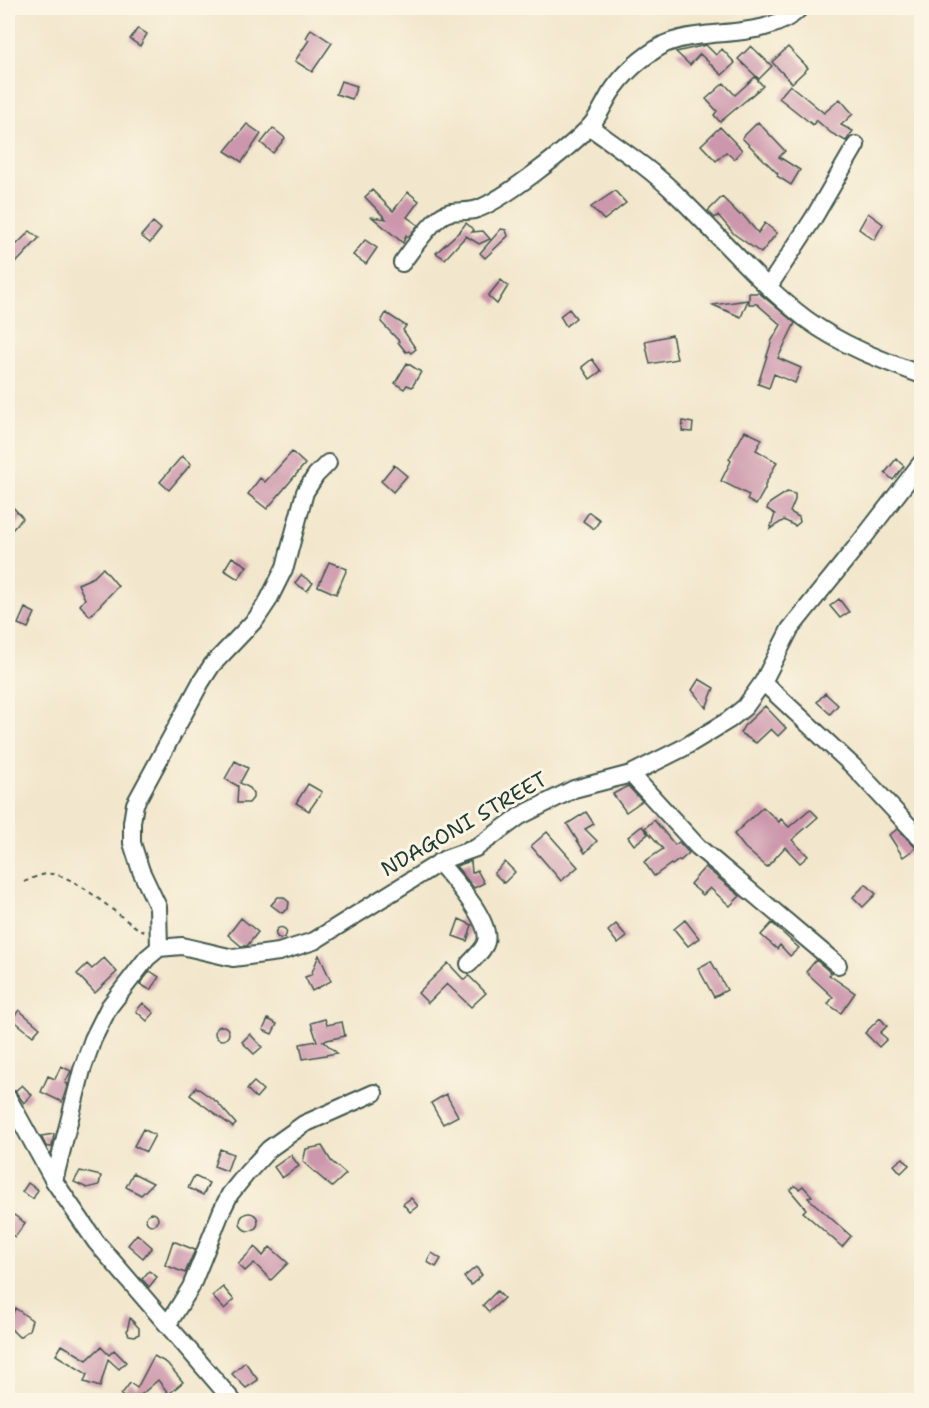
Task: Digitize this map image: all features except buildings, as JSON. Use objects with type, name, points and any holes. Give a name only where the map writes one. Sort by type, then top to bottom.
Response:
[{"type":"street","points":[[402,263],[440,217],[452,211],[473,210],[540,169],[592,124],[612,91],[637,62],[665,43],[692,36],[745,30],[782,22],[800,8]]},
{"type":"street","points":[[592,124],[594,130],[626,152],[676,194],[752,271],[806,319],[840,341],[874,358],[921,375]]},
{"type":"street","points":[[769,286],[813,219],[856,145]]},
{"type":"street","name":"NDAGONI STREET","points":[[159,943],[233,958],[279,952],[314,941],[439,862],[476,848],[520,816],[573,789],[631,774],[683,748],[729,720],[745,707],[763,682],[790,628],[865,536],[921,462]]},
{"type":"street","points":[[54,1181],[82,1070],[93,1039],[109,1007],[159,943],[158,907],[141,871],[132,843],[135,804],[212,665],[256,619],[273,593],[285,567],[305,492],[316,475],[328,463]]},
{"type":"street","points":[[763,682],[854,767],[921,840]]},
{"type":"street","points":[[631,774],[698,847],[838,965]]},
{"type":"street","points":[[439,862],[471,904],[487,932],[483,949],[469,963]]},
{"type":"street","points":[[168,1324],[190,1287],[214,1226],[230,1194],[247,1173],[269,1149],[304,1124],[374,1093]]},
{"type":"street","points":[[8,1098],[54,1181],[96,1242],[232,1401]]},
{"type":"path","points":[[24,882],[40,875],[62,876],[74,882],[159,943]]}]
